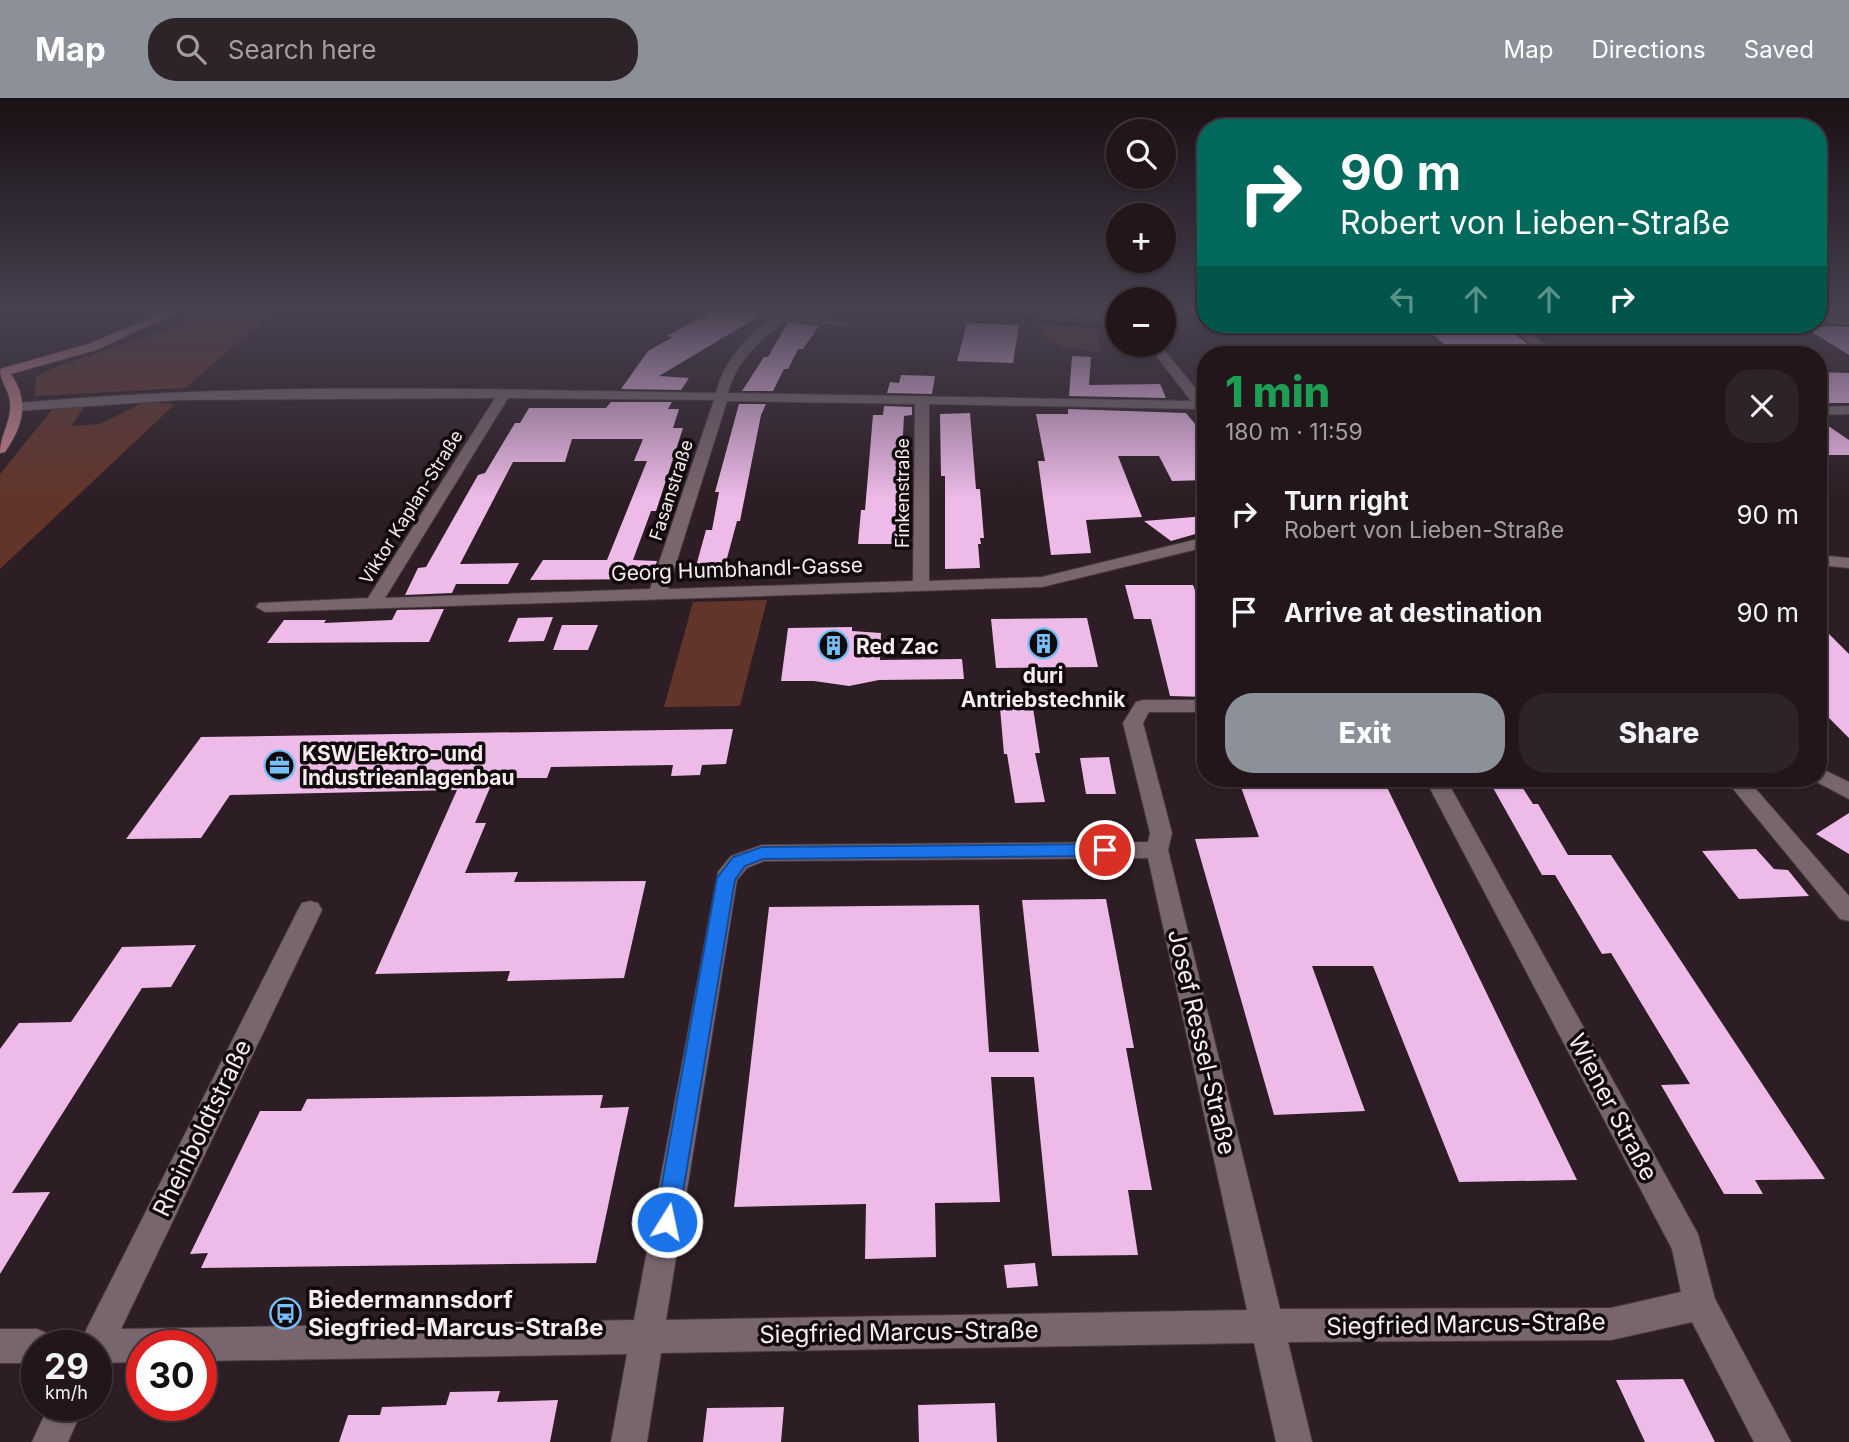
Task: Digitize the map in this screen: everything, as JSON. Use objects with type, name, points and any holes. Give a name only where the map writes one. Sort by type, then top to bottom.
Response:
[{"type":"main road","points":[[0,449],[10,437],[18,407],[16,387],[4,375]]},
{"type":"street","name":"Fasanstraße","points":[[657,595],[721,396],[722,384],[728,375]]},
{"type":"street","points":[[1178,375],[1197,398]]},
{"type":"street","points":[[18,407],[162,397],[504,394],[1197,407]]},
{"type":"street","name":"Viktor Kaplan-Straße","points":[[373,604],[504,394]]},
{"type":"street","name":"Finkenstraße","points":[[921,585],[922,401]]},
{"type":"street","points":[[1827,411],[1849,410]]},
{"type":"street","name":"Georg Humbhandl-Gasse","points":[[265,607],[1042,582],[1197,544]]},
{"type":"street","points":[[1827,561],[1849,563]]},
{"type":"street","name":"Josef Ressel-Straße","points":[[1197,706],[1143,706],[1133,723],[1161,833],[1157,850],[1294,1442]]},
{"type":"street","points":[[1827,779],[1849,792]]},
{"type":"street","name":"Wiener Straße","points":[[1440,787],[1687,1245],[1700,1304],[1773,1442]]},
{"type":"street","points":[[1742,787],[1849,912]]},
{"type":"street","points":[[629,1442],[726,878],[739,862],[762,853],[1157,850]]},
{"type":"street","name":"Rheinboldtstraße","points":[[104,1330],[310,910]]},
{"type":"street","name":"Siegfried Marcus-Straße","points":[[112,1346],[1267,1326],[1611,1324],[1700,1304]]},
{"type":"street","points":[[0,1346],[21,1346]]},
{"type":"street","points":[[50,1442],[60,1421]]},
{"type":"shaded area","points":[[40,375],[201,375],[185,388],[35,396],[36,377]]},
{"type":"shaded area","points":[[144,402],[175,404],[0,569],[0,474],[54,407],[87,403],[71,426],[100,424]]},
{"type":"shaded area","points":[[767,600],[740,706],[664,707],[693,602]]},
{"type":"building","points":[[631,375],[689,378],[681,390],[621,389]]},
{"type":"building","points":[[753,375],[781,375],[773,391],[742,391]]},
{"type":"building","points":[[901,375],[935,376],[932,394],[887,393],[890,382],[899,383]]},
{"type":"building","points":[[1071,375],[1090,375],[1089,385],[1160,384],[1166,398],[1069,396]]},
{"type":"building","points":[[1827,375],[1849,375],[1849,403],[1827,403]]},
{"type":"building","points":[[611,402],[672,402],[668,409],[679,409],[673,428],[683,428],[656,511],[651,511],[633,560],[657,561],[651,579],[530,580],[543,560],[607,560],[647,461],[634,461],[643,439],[572,439],[565,462],[513,462],[460,564],[519,563],[508,584],[456,584],[452,593],[405,595],[418,568],[426,567],[478,475],[485,473],[515,423],[520,423],[529,408],[606,408]]},
{"type":"building","points":[[739,404],[766,404],[761,415],[740,521],[737,521],[722,577],[693,577],[706,530],[712,530],[719,492],[715,492]]},
{"type":"building","points":[[884,406],[912,407],[912,415],[904,416],[897,544],[858,544],[861,510],[865,510],[873,415],[883,415]]},
{"type":"building","points":[[1068,409],[1186,413],[1197,426],[1197,480],[1172,481],[1159,456],[1118,456],[1142,517],[1086,520],[1091,553],[1051,555],[1038,461],[1045,461],[1036,414],[1068,414]]},
{"type":"building","points":[[970,413],[976,489],[980,489],[984,538],[980,538],[981,544],[978,544],[980,568],[945,569],[945,476],[941,476],[940,414]]},
{"type":"building","points":[[1827,425],[1849,440],[1849,455],[1827,455]]},
{"type":"building","points":[[1197,517],[1197,534],[1171,541],[1144,521]]},
{"type":"building","points":[[1125,585],[1193,585],[1197,596],[1197,697],[1170,696],[1151,619],[1134,619]]},
{"type":"building","points":[[444,609],[429,642],[267,643],[284,620],[326,620],[324,623],[392,620],[397,610]]},
{"type":"building","points":[[553,617],[544,641],[508,642],[518,618]]},
{"type":"building","name":"duri Antriebstechnik","points":[[1087,618],[1098,667],[996,668],[991,619]]},
{"type":"building","points":[[562,625],[598,625],[588,650],[553,650]]},
{"type":"building","name":"Red Zac","points":[[852,627],[852,631],[881,633],[880,660],[962,659],[964,679],[879,680],[849,686],[814,681],[781,681],[788,628]]},
{"type":"building","points":[[1827,632],[1849,654],[1849,738],[1827,716]]},
{"type":"building","points":[[1000,708],[1033,708],[1040,753],[1035,753],[1045,802],[1015,803],[1007,754],[1004,754]]},
{"type":"building","points":[[733,729],[726,764],[702,765],[700,775],[671,776],[673,765],[551,767],[547,778],[494,778],[475,823],[486,823],[465,873],[518,872],[514,882],[646,881],[624,978],[507,981],[510,971],[375,974],[457,790],[230,795],[201,838],[126,839],[201,737]]},
{"type":"building","points":[[1109,757],[1116,794],[1086,794],[1080,758]]},
{"type":"building","points":[[1241,787],[1387,787],[1577,1180],[1459,1182],[1373,966],[1312,966],[1365,1111],[1274,1115],[1195,839],[1259,837]]},
{"type":"building","points":[[1492,787],[1522,787],[1533,804],[1538,804],[1568,855],[1611,855],[1825,1179],[1755,1180],[1763,1194],[1724,1194],[1661,1085],[1690,1084],[1611,953],[1602,954],[1555,875],[1542,875]]},
{"type":"building","points":[[1849,813],[1849,854],[1816,834]]},
{"type":"building","points":[[1756,849],[1774,869],[1788,870],[1809,896],[1739,899],[1702,851]]},
{"type":"building","points":[[1106,899],[1134,1048],[1126,1048],[1152,1190],[1128,1190],[1138,1255],[1052,1256],[1034,1077],[991,1077],[1000,1202],[935,1203],[936,1257],[865,1259],[866,1204],[734,1207],[769,907],[979,905],[989,1052],[1039,1052],[1022,900]]},
{"type":"building","points":[[196,945],[171,987],[142,988],[12,1193],[50,1192],[0,1274],[0,1049],[19,1023],[71,1022],[122,947]]},
{"type":"building","points":[[603,1095],[600,1108],[629,1107],[596,1263],[201,1268],[208,1253],[190,1254],[260,1111],[301,1111],[307,1099]]},
{"type":"building","points":[[1035,1263],[1038,1286],[1007,1288],[1004,1265]]},
{"type":"building","points":[[1683,1379],[1715,1442],[1645,1442],[1616,1380]]},
{"type":"building","points":[[500,1391],[497,1402],[558,1400],[550,1442],[339,1442],[348,1415],[380,1415],[382,1407],[446,1405],[450,1392]]},
{"type":"building","points":[[995,1403],[997,1442],[919,1442],[918,1405]]},
{"type":"building","points":[[784,1407],[781,1442],[703,1442],[707,1408]]},
{"type":"place","name":"duri Antriebstechnik","points":[[1043,643]]},
{"type":"place","name":"Red Zac","points":[[833,646]]},
{"type":"place","name":"KSW Elektro- und Industrieanlagenbau","points":[[279,765]]},
{"type":"place","name":"Biedermannsdorf Siegfried-Marcus-Straße","points":[[285,1313]]},
{"type":"route","points":[[667,1222],[726,878],[739,862],[762,853],[1105,850]]}]
